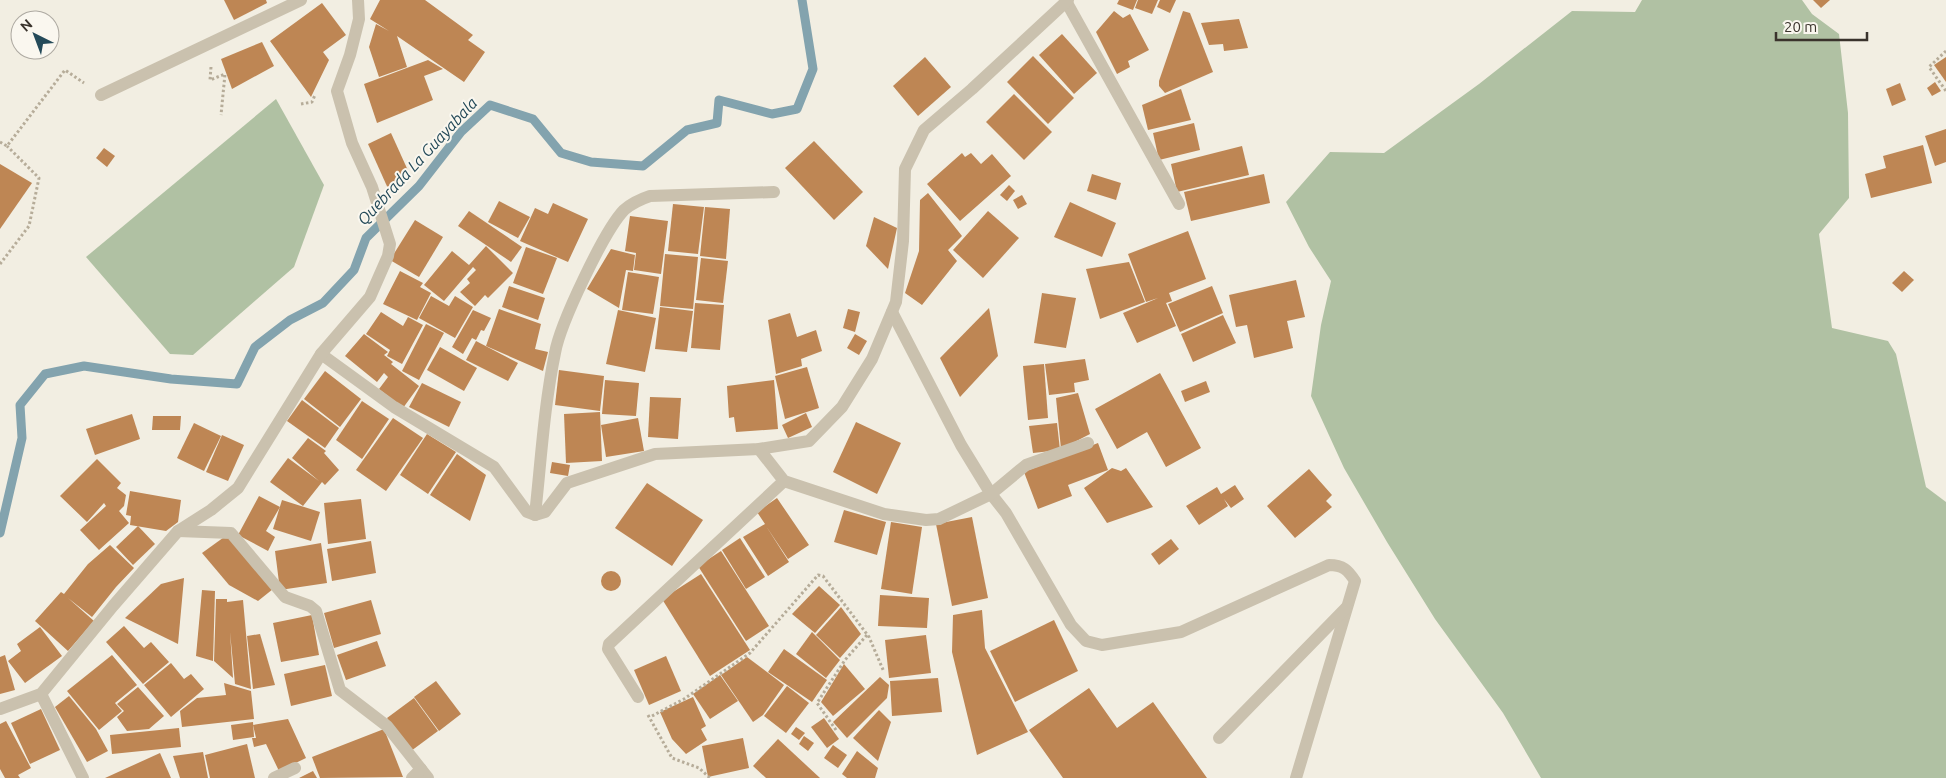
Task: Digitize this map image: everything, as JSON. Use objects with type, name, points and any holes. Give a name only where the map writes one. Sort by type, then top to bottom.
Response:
[{"type":"street","points":[[101,95],[301,0]]},
{"type":"street","points":[[0,709],[41,694],[113,606],[178,532],[238,488],[321,354],[370,297],[388,256],[390,244],[372,187],[352,143],[337,91],[350,55],[359,19],[358,0]]},
{"type":"street","points":[[321,354],[394,406],[494,466],[527,512],[536,514],[545,512],[567,484],[655,454],[759,449],[804,444],[842,407],[872,358],[896,302],[902,241],[905,169],[924,130],[1068,1],[1179,204]]},
{"type":"street","points":[[536,514],[555,350],[577,294],[623,211],[634,202],[650,196],[774,192]]},
{"type":"street","points":[[892,312],[961,445],[991,494],[1006,513],[1071,625],[1086,641],[1102,645],[1181,632],[1329,565],[1340,565],[1349,572],[1355,581],[1296,778]]},
{"type":"street","points":[[759,449],[784,481],[884,514],[926,520],[939,519],[991,494],[1026,465],[1088,443]]},
{"type":"street","points":[[638,697],[608,649],[609,644],[784,481]]},
{"type":"street","points":[[178,532],[231,533],[285,597],[310,606],[316,611],[340,690],[387,726],[421,775]]},
{"type":"street","points":[[1219,738],[1348,606]]},
{"type":"street","points":[[41,694],[83,778]]},
{"type":"street","points":[[274,778],[295,768]]},
{"type":"path","points":[[1946,51],[1929,67],[1946,91]]},
{"type":"path","points":[[7,146],[65,70],[101,95]]},
{"type":"path","points":[[221,115],[224,74]]},
{"type":"path","points":[[0,142],[7,146],[39,178],[29,226],[0,264]]},
{"type":"path","points":[[650,717],[684,699],[750,653],[818,575],[823,576],[867,635],[884,672]]},
{"type":"path","points":[[836,730],[817,703],[845,660],[867,635]]},
{"type":"path","points":[[638,697],[672,758],[699,768],[710,778]]},
{"type":"green space","points":[[1642,0],[1802,0],[1812,14],[1839,34],[1848,113],[1849,198],[1819,234],[1832,328],[1888,341],[1896,354],[1926,487],[1946,502],[1946,778],[1541,778],[1503,713],[1435,619],[1387,542],[1344,468],[1311,396],[1321,325],[1331,281],[1309,247],[1286,202],[1330,152],[1384,153],[1479,84],[1572,11],[1635,12]]},
{"type":"green space","points":[[276,99],[324,185],[294,267],[193,355],[170,354],[86,257]]},
{"type":"building","points":[[224,0],[266,0],[267,3],[234,20]]},
{"type":"building","points":[[380,0],[425,0],[473,35],[468,40],[485,52],[464,82],[397,36],[407,67],[379,77],[369,47],[376,24],[389,31],[370,19]]},
{"type":"building","points":[[1119,0],[1137,0],[1133,10],[1117,4]]},
{"type":"building","points":[[1138,0],[1158,0],[1152,14],[1135,8]]},
{"type":"building","points":[[1160,0],[1176,0],[1170,13],[1157,7]]},
{"type":"building","points":[[1813,0],[1830,0],[1821,8]]},
{"type":"building","points":[[322,3],[346,35],[323,52],[329,60],[311,97],[270,41]]},
{"type":"building","points":[[1114,11],[1123,18],[1130,14],[1149,50],[1128,61],[1130,67],[1117,74],[1096,32]]},
{"type":"building","points":[[1183,11],[1190,13],[1213,72],[1165,93],[1159,86],[1159,81]]},
{"type":"building","points":[[1239,19],[1248,48],[1224,51],[1223,44],[1209,45],[1201,23]]},
{"type":"building","points":[[1062,34],[1097,73],[1074,94],[1039,55]]},
{"type":"building","points":[[262,42],[274,66],[232,89],[221,59]]},
{"type":"building","points":[[1033,56],[1074,98],[1048,124],[1007,82]]},
{"type":"building","points":[[925,57],[951,87],[918,116],[893,86]]},
{"type":"building","points":[[1946,57],[1946,82],[1934,65]]},
{"type":"building","points":[[428,60],[443,69],[424,76],[433,100],[377,123],[364,84]]},
{"type":"building","points":[[1935,82],[1941,91],[1932,96],[1927,88]]},
{"type":"building","points":[[1900,83],[1906,100],[1892,106],[1886,89]]},
{"type":"building","points":[[1181,89],[1191,120],[1148,130],[1142,105]]},
{"type":"building","points":[[1014,94],[1052,132],[1024,160],[986,122]]},
{"type":"building","points":[[1194,123],[1200,150],[1159,160],[1153,133]]},
{"type":"building","points":[[1946,129],[1946,162],[1935,166],[1925,136]]},
{"type":"building","points":[[391,133],[410,175],[390,193],[368,144]]},
{"type":"building","points":[[814,141],[863,192],[834,220],[785,168]]},
{"type":"building","points":[[1923,145],[1932,183],[1871,198],[1865,174],[1886,168],[1883,156]]},
{"type":"building","points":[[1242,146],[1249,175],[1177,192],[1171,164]]},
{"type":"building","points":[[104,148],[115,156],[107,167],[96,158]]},
{"type":"building","points":[[962,153],[965,157],[971,153],[981,164],[992,154],[1011,176],[960,221],[927,184]]},
{"type":"building","points":[[0,164],[32,183],[0,229]]},
{"type":"building","points":[[1092,174],[1121,183],[1116,200],[1087,191]]},
{"type":"building","points":[[1264,174],[1270,203],[1191,221],[1184,192]]},
{"type":"building","points":[[1009,185],[1015,191],[1007,201],[1000,195]]},
{"type":"building","points":[[928,193],[962,236],[948,250],[957,261],[922,305],[905,293],[919,251],[920,200]]},
{"type":"building","points":[[1022,195],[1027,204],[1018,209],[1013,200]]},
{"type":"building","points":[[499,201],[530,217],[518,238],[488,222]]},
{"type":"building","points":[[1070,202],[1116,223],[1102,257],[1054,237]]},
{"type":"building","points":[[553,203],[588,219],[568,262],[520,241],[535,208],[548,214]]},
{"type":"building","points":[[673,204],[704,207],[698,254],[668,251]]},
{"type":"building","points":[[705,207],[730,209],[726,259],[700,256]]},
{"type":"building","points":[[469,211],[522,247],[511,262],[458,226]]},
{"type":"building","points":[[988,211],[1019,238],[983,278],[953,250]]},
{"type":"building","points":[[630,216],[668,221],[661,274],[634,270],[636,253],[625,251]]},
{"type":"building","points":[[874,217],[897,228],[888,269],[866,246]]},
{"type":"building","points":[[415,220],[443,237],[419,277],[390,260]]},
{"type":"building","points":[[1188,231],[1206,279],[1169,293],[1172,301],[1166,303],[1176,326],[1137,343],[1123,313],[1158,298],[1146,302],[1128,254]]},
{"type":"building","points":[[486,246],[513,273],[488,298],[485,295],[475,306],[460,292],[470,283],[467,279],[476,270],[473,267],[444,301],[424,285],[452,251],[469,265]]},
{"type":"building","points":[[526,247],[557,258],[543,294],[513,283]]},
{"type":"building","points":[[611,249],[635,255],[633,271],[626,270],[619,308],[587,289]]},
{"type":"building","points":[[665,254],[698,257],[693,309],[660,306]]},
{"type":"building","points":[[701,258],[728,261],[723,303],[696,300]]},
{"type":"building","points":[[1129,262],[1145,302],[1100,319],[1086,269]]},
{"type":"building","points":[[400,271],[423,283],[420,287],[431,293],[417,320],[383,304]]},
{"type":"building","points":[[1904,271],[1914,280],[1902,292],[1892,283]]},
{"type":"building","points":[[628,272],[659,277],[653,314],[622,310]]},
{"type":"building","points":[[1296,280],[1305,317],[1287,321],[1293,348],[1254,358],[1247,325],[1236,327],[1229,295]]},
{"type":"building","points":[[509,286],[545,298],[538,320],[502,307]]},
{"type":"building","points":[[1212,286],[1223,313],[1180,332],[1168,304]]},
{"type":"building","points":[[1042,293],[1076,298],[1066,348],[1034,343]]},
{"type":"building","points":[[431,296],[449,306],[455,296],[473,307],[455,338],[419,318]]},
{"type":"building","points":[[695,303],[724,305],[720,350],[691,348]]},
{"type":"building","points":[[660,307],[693,311],[687,352],[655,349]]},
{"type":"building","points":[[989,308],[998,356],[960,397],[940,358]]},
{"type":"building","points":[[499,309],[541,324],[535,349],[548,352],[543,371],[486,346]]},
{"type":"building","points":[[848,309],[860,312],[855,332],[843,328]]},
{"type":"building","points":[[473,310],[491,318],[484,331],[481,330],[476,340],[472,338],[463,354],[452,347]]},
{"type":"building","points":[[618,310],[656,318],[645,372],[606,364]]},
{"type":"building","points":[[381,312],[403,326],[408,317],[423,325],[402,364],[387,356],[390,350],[366,334]]},
{"type":"building","points":[[790,313],[797,337],[816,330],[822,351],[801,359],[802,366],[776,374],[768,320]]},
{"type":"building","points":[[1223,315],[1236,343],[1193,362],[1181,334]]},
{"type":"building","points":[[426,324],[444,333],[419,380],[402,371]]},
{"type":"building","points":[[364,334],[388,352],[384,355],[393,362],[391,364],[419,386],[403,408],[379,389],[388,377],[384,373],[377,382],[345,356]]},
{"type":"building","points":[[855,334],[867,341],[859,355],[847,348]]},
{"type":"building","points":[[476,341],[518,363],[508,381],[466,360]]},
{"type":"building","points":[[440,347],[477,368],[464,391],[427,370]]},
{"type":"building","points":[[1085,359],[1089,380],[1074,383],[1075,392],[1049,395],[1045,364]]},
{"type":"building","points":[[1044,364],[1048,418],[1028,420],[1023,366]]},
{"type":"building","points":[[807,367],[819,408],[785,419],[775,376]]},
{"type":"building","points":[[559,370],[604,376],[600,411],[555,405]]},
{"type":"building","points":[[325,371],[361,399],[340,427],[304,399]]},
{"type":"building","points":[[1160,373],[1201,448],[1166,467],[1147,432],[1117,449],[1095,409]]},
{"type":"building","points":[[605,380],[639,383],[636,416],[602,414]]},
{"type":"building","points":[[774,380],[778,429],[736,432],[734,417],[729,418],[727,386]]},
{"type":"building","points":[[1206,381],[1210,392],[1185,402],[1181,391]]},
{"type":"building","points":[[422,383],[461,402],[449,427],[409,407]]},
{"type":"building","points":[[1078,393],[1090,434],[1061,449],[1056,398]]},
{"type":"building","points":[[650,397],[681,398],[678,439],[648,437]]},
{"type":"building","points":[[302,400],[339,428],[325,448],[287,421]]},
{"type":"building","points":[[362,401],[389,419],[362,459],[336,440]]},
{"type":"building","points":[[600,412],[602,461],[566,463],[564,414]]},
{"type":"building","points":[[806,413],[812,427],[788,438],[782,425]]},
{"type":"building","points":[[132,414],[140,439],[95,455],[86,429]]},
{"type":"building","points":[[153,416],[181,416],[180,430],[152,430]]},
{"type":"building","points":[[393,418],[423,438],[386,491],[356,470]]},
{"type":"building","points":[[638,418],[644,451],[606,457],[601,425]]},
{"type":"building","points":[[856,422],[901,443],[877,494],[833,472]]},
{"type":"building","points":[[194,423],[221,436],[204,471],[177,458]]},
{"type":"building","points":[[1057,423],[1060,450],[1033,453],[1029,426]]},
{"type":"building","points":[[427,434],[456,452],[428,494],[400,475]]},
{"type":"building","points":[[222,435],[244,445],[228,481],[206,472]]},
{"type":"building","points":[[308,438],[326,451],[324,453],[339,470],[325,485],[322,482],[303,506],[270,482],[288,458],[319,481],[292,458]]},
{"type":"building","points":[[1098,443],[1108,470],[1068,485],[1072,496],[1038,509],[1024,472]]},
{"type":"building","points":[[457,454],[486,475],[470,521],[430,495]]},
{"type":"building","points":[[97,459],[121,483],[117,488],[126,495],[124,506],[119,511],[129,523],[99,550],[80,530],[106,506],[104,503],[87,522],[60,496]]},
{"type":"building","points":[[552,462],[570,465],[568,476],[550,473]]},
{"type":"building","points":[[1112,468],[1121,471],[1126,468],[1153,507],[1107,523],[1084,488]]},
{"type":"building","points":[[1309,469],[1332,495],[1326,501],[1332,507],[1295,538],[1267,506]]},
{"type":"building","points":[[647,483],[703,520],[672,566],[615,528]]},
{"type":"building","points":[[1235,485],[1244,499],[1231,508],[1224,499],[1228,506],[1199,525],[1186,506],[1217,487],[1221,494]]},
{"type":"building","points":[[130,491],[181,500],[178,522],[166,531],[130,525],[131,516],[126,515]]},
{"type":"building","points":[[259,496],[280,507],[266,531],[275,537],[268,551],[238,535]]},
{"type":"building","points":[[777,498],[809,545],[788,559],[766,526],[789,562],[768,576],[743,537],[765,524],[757,512]]},
{"type":"building","points":[[361,499],[366,539],[328,544],[324,503]]},
{"type":"building","points":[[282,500],[320,512],[311,541],[273,529]]},
{"type":"building","points":[[844,510],[886,522],[877,555],[834,542]]},
{"type":"building","points":[[972,517],[988,598],[952,606],[936,524]]},
{"type":"building","points":[[891,522],[922,527],[912,594],[881,589]]},
{"type":"building","points":[[138,526],[155,544],[133,565],[116,547]]},
{"type":"building","points":[[227,535],[273,589],[258,601],[229,585],[202,553]]},
{"type":"building","points":[[740,538],[765,577],[746,589],[722,550]]},
{"type":"building","points":[[1171,539],[1179,549],[1159,565],[1151,554]]},
{"type":"building","points":[[371,541],[376,573],[332,581],[327,549]]},
{"type":"building","points":[[321,543],[327,583],[280,590],[275,551]]},
{"type":"building","points":[[110,545],[134,568],[92,617],[68,598],[94,621],[68,651],[35,621],[61,592],[64,594],[88,564]]},
{"type":"building","points":[[721,551],[769,626],[746,641],[698,566]]},
{"type":"building","points":[[607,571],[615,571],[621,577],[621,585],[615,591],[607,591],[601,585],[601,577]]},
{"type":"building","points":[[701,574],[750,650],[710,676],[662,599]]},
{"type":"building","points":[[184,578],[178,644],[125,618],[161,584]]},
{"type":"building","points":[[819,586],[840,605],[815,633],[792,614]]},
{"type":"building","points":[[202,590],[215,591],[213,661],[196,656]]},
{"type":"building","points":[[880,595],[929,598],[927,628],[878,626]]},
{"type":"building","points":[[216,599],[227,599],[227,602],[243,600],[251,689],[235,684],[230,632],[233,678],[214,661]]},
{"type":"building","points":[[371,600],[381,634],[334,648],[324,613]]},
{"type":"building","points":[[841,607],[861,634],[840,658],[816,635]]},
{"type":"building","points":[[982,610],[985,648],[1028,732],[977,755],[952,652],[953,615]]},
{"type":"building","points":[[312,615],[319,655],[281,662],[273,623]]},
{"type":"building","points":[[1054,620],[1078,671],[1015,702],[990,651]]},
{"type":"building","points":[[124,626],[144,648],[151,642],[169,662],[143,684],[106,642]]},
{"type":"building","points":[[40,627],[62,656],[25,683],[8,661],[21,651],[17,644]]},
{"type":"building","points":[[812,632],[840,660],[826,678],[796,654]]},
{"type":"building","points":[[260,634],[275,685],[253,689],[247,636]]},
{"type":"building","points":[[926,635],[931,673],[889,678],[885,640]]},
{"type":"building","points":[[377,641],[386,666],[346,680],[337,655]]},
{"type":"building","points":[[784,649],[827,680],[812,702],[768,672]]},
{"type":"building","points":[[5,655],[15,690],[0,694],[0,657]]},
{"type":"building","points":[[112,655],[137,685],[115,703],[122,711],[99,730],[67,691]]},
{"type":"building","points":[[666,656],[681,691],[649,705],[634,670]]},
{"type":"building","points":[[747,657],[784,685],[763,715],[753,722],[721,675]]},
{"type":"building","points":[[171,663],[184,679],[191,674],[204,689],[171,717],[144,685]]},
{"type":"building","points":[[844,664],[865,689],[833,716],[821,702]]},
{"type":"building","points":[[325,665],[332,696],[291,706],[284,674]]},
{"type":"building","points":[[720,675],[738,701],[710,719],[693,694]]},
{"type":"building","points":[[880,677],[889,685],[887,698],[847,738],[833,722]]},
{"type":"building","points":[[938,678],[942,712],[892,716],[890,681]]},
{"type":"building","points":[[436,681],[461,714],[439,731],[414,697]]},
{"type":"building","points":[[224,683],[251,691],[254,719],[182,727],[180,711],[197,698],[226,695]]},
{"type":"building","points":[[787,686],[809,703],[786,733],[764,716]]},
{"type":"building","points":[[138,687],[164,716],[149,729],[127,731],[117,717],[124,711],[117,704]]},
{"type":"building","points":[[1089,688],[1117,728],[1153,702],[1207,778],[1063,778],[1029,730]]},
{"type":"building","points":[[69,696],[96,729],[108,751],[87,762],[55,707]]},
{"type":"building","points":[[693,697],[706,726],[701,729],[707,740],[686,754],[672,739],[660,712]]},
{"type":"building","points":[[414,698],[438,731],[411,751],[387,718]]},
{"type":"building","points":[[41,709],[60,750],[30,764],[11,723]]},
{"type":"building","points":[[879,710],[891,722],[878,761],[853,738]]},
{"type":"building","points":[[824,718],[839,739],[827,748],[811,727]]},
{"type":"building","points":[[288,719],[306,758],[279,771],[266,744],[254,747],[252,738],[256,738],[253,725]]},
{"type":"building","points":[[6,721],[31,768],[18,775],[20,778],[5,778],[0,769],[0,724]]},
{"type":"building","points":[[253,722],[254,737],[233,740],[231,725]]},
{"type":"building","points":[[796,727],[805,733],[799,740],[791,734]]},
{"type":"building","points":[[179,728],[181,747],[112,754],[110,735]]},
{"type":"building","points":[[384,729],[403,777],[320,778],[312,757]]},
{"type":"building","points":[[804,736],[814,743],[808,751],[799,744]]},
{"type":"building","points":[[743,738],[749,768],[708,777],[702,746]]},
{"type":"building","points":[[778,739],[820,778],[766,778],[753,766]]},
{"type":"building","points":[[247,744],[255,778],[210,778],[205,755]]},
{"type":"building","points":[[833,745],[847,755],[838,768],[824,758]]},
{"type":"building","points":[[857,751],[878,768],[875,778],[847,778],[842,774]]},
{"type":"building","points":[[203,752],[208,778],[180,778],[173,756]]},
{"type":"building","points":[[160,753],[171,778],[105,778]]},
{"type":"building","points":[[313,771],[317,778],[299,778]]},
{"type":"waterway","name":"Quebrada La Guayabala","points":[[0,533],[22,438],[20,405],[45,374],[84,366],[171,379],[237,384],[255,347],[290,320],[323,303],[354,270],[366,238],[419,186],[461,132],[490,105],[533,119],[561,153],[591,162],[643,166],[687,130],[717,123],[719,100],[772,114],[797,109],[813,69],[802,0]]}]
